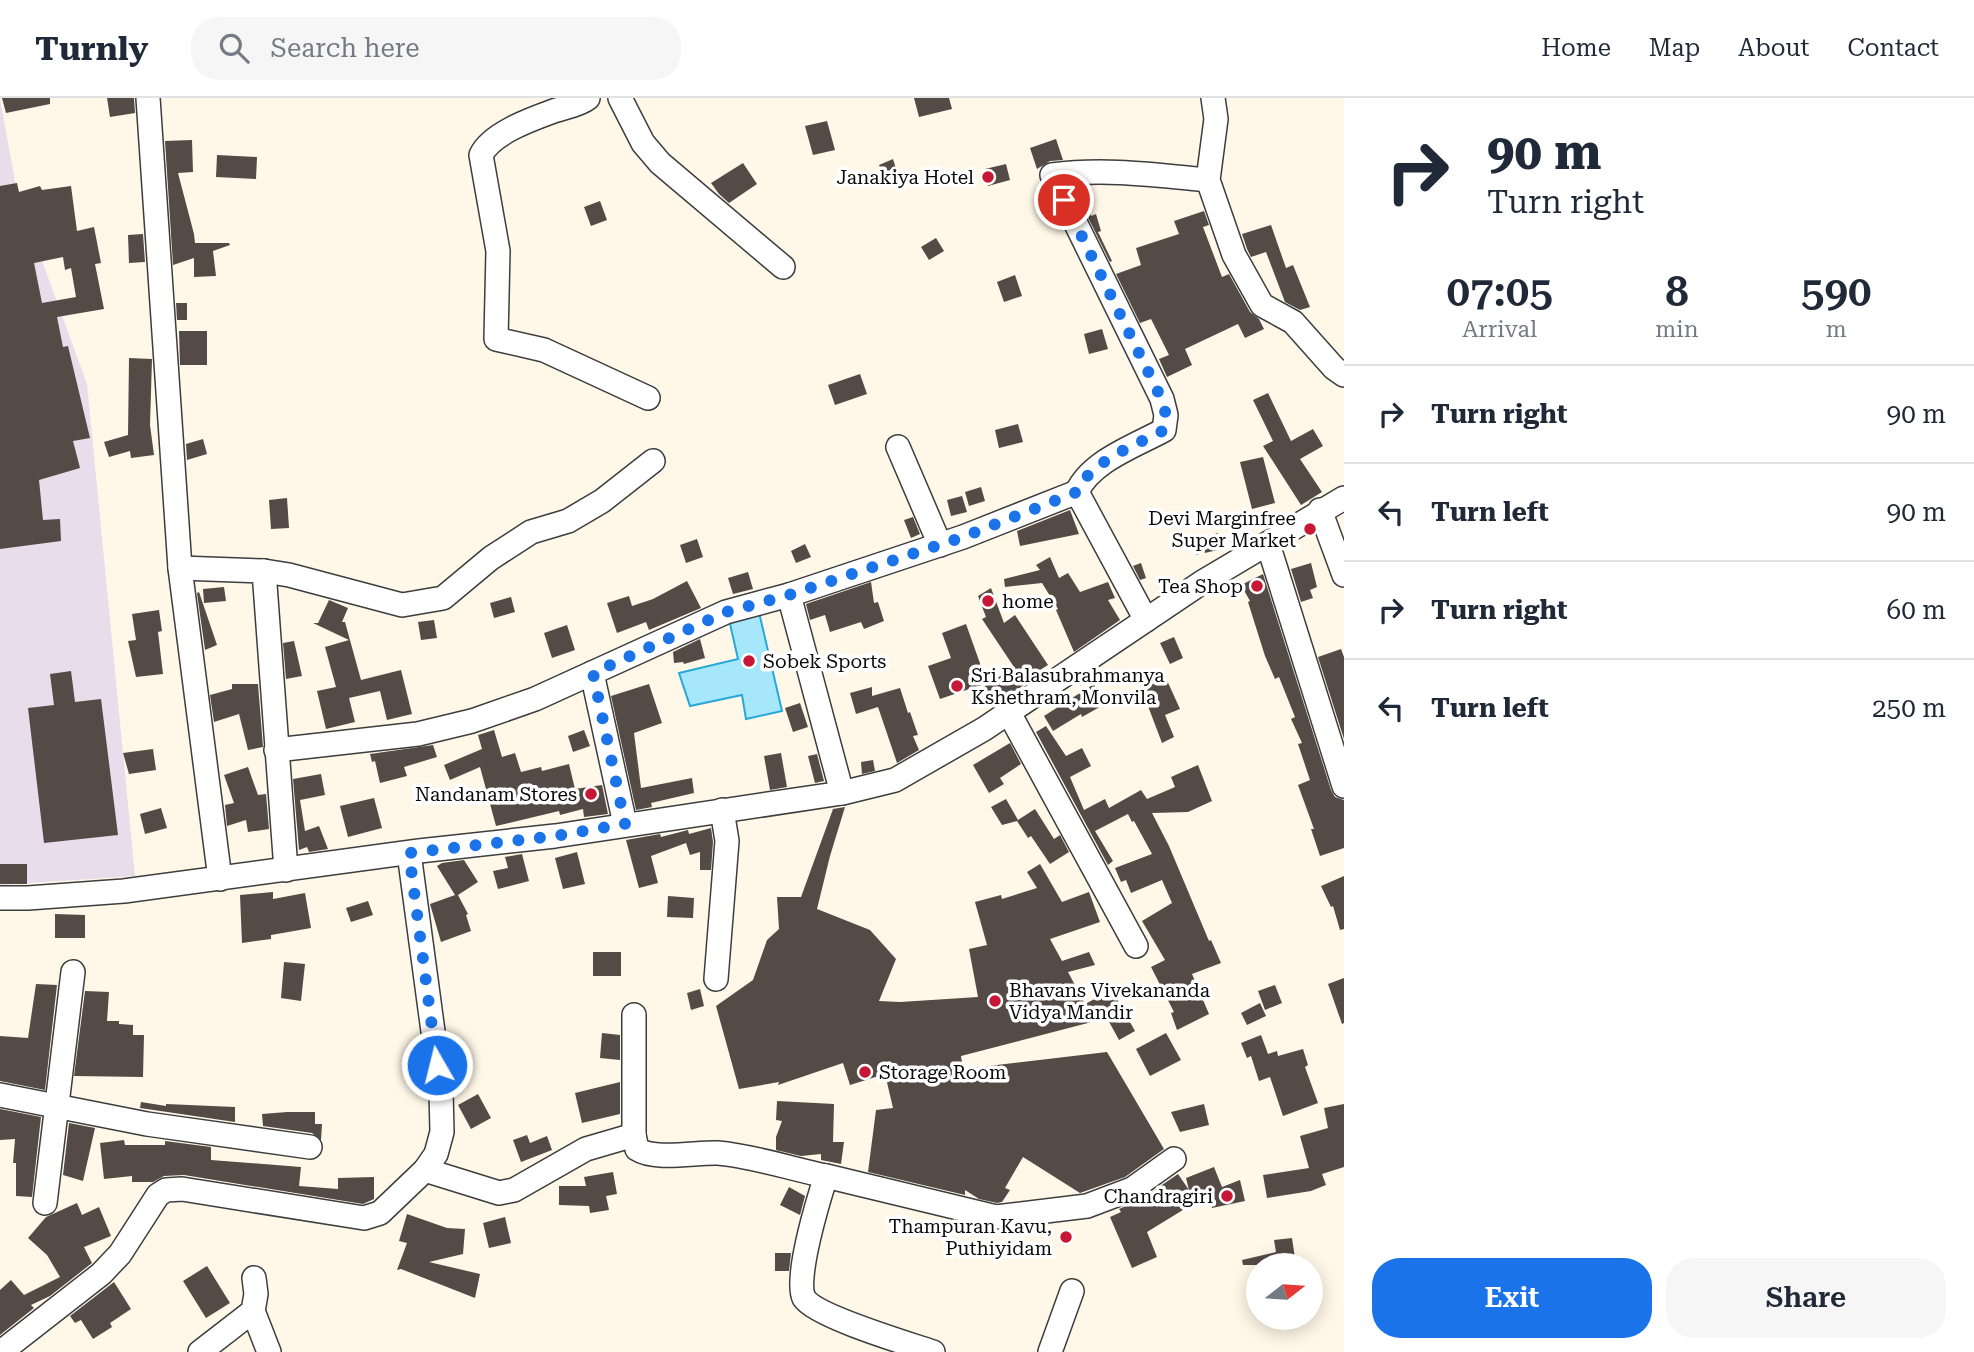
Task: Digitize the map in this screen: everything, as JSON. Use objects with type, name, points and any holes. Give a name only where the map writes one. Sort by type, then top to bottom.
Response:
[{"type":"street","points":[[148,98],[180,568],[220,878]]},
{"type":"street","points":[[588,98],[496,137],[486,145],[481,155],[498,251],[496,339],[544,350],[648,398]]},
{"type":"street","points":[[620,98],[643,143],[660,163],[783,267]]},
{"type":"street","points":[[1217,99],[1208,180],[1234,255],[1262,305],[1293,322],[1334,368],[1344,375]]},
{"type":"street","points":[[276,750],[418,734],[472,721],[535,699],[726,612],[789,595],[940,545],[1077,492],[1092,469],[1164,430],[1166,415],[1162,400],[1052,174],[1085,170],[1115,171],[1208,180]]},
{"type":"street","points":[[898,447],[940,545]]},
{"type":"street","points":[[180,568],[242,568],[289,575],[402,605],[443,598],[491,558],[531,531],[568,521],[602,500],[653,461]]},
{"type":"street","points":[[1077,492],[1146,620]]},
{"type":"street","points":[[0,898],[124,891],[555,836],[842,793],[895,780],[939,757],[1202,583],[1344,498]]},
{"type":"street","points":[[1320,510],[1344,575]]},
{"type":"street","points":[[1268,544],[1344,786]]},
{"type":"street","points":[[264,571],[286,870]]},
{"type":"street","points":[[789,595],[842,793]]},
{"type":"street","points":[[593,673],[625,824]]},
{"type":"street","points":[[1009,711],[1136,946]]},
{"type":"street","points":[[716,979],[727,841],[723,810]]},
{"type":"street","points":[[1,1352],[101,1274],[120,1254],[158,1195],[166,1190],[182,1189],[364,1218],[380,1213],[425,1170],[436,1154],[442,1132],[441,1091],[409,853]]},
{"type":"street","points":[[45,1203],[73,972]]},
{"type":"street","points":[[634,1015],[634,1135],[637,1149],[642,1153],[720,1153],[996,1217],[1087,1206],[1132,1189],[1174,1160]]},
{"type":"street","points":[[0,1095],[147,1124],[310,1147]]},
{"type":"street","points":[[425,1170],[499,1193],[514,1190],[586,1149],[634,1135]]},
{"type":"street","points":[[826,1176],[813,1219],[803,1274],[802,1289],[805,1299],[819,1310],[933,1352]]},
{"type":"street","points":[[254,1278],[253,1311],[269,1352]]},
{"type":"street","points":[[1050,1352],[1072,1291]]},
{"type":"street","points":[[200,1352],[253,1311]]},
{"type":"shaded area","points":[[0,99],[17,192],[87,384],[135,876],[0,885]]},
{"type":"water","name":"Sobek Sports","points":[[758,608],[782,711],[746,719],[742,695],[690,706],[679,673],[738,659],[728,615]]},
{"type":"building","points":[[2,98],[50,98],[50,104],[6,113]]},
{"type":"building","points":[[107,98],[134,98],[135,113],[110,117]]},
{"type":"building","points":[[914,98],[949,98],[952,109],[919,117]]},
{"type":"building","points":[[827,121],[835,150],[813,155],[805,126]]},
{"type":"building","points":[[1056,139],[1063,160],[1050,161],[1037,169],[1030,148]]},
{"type":"building","points":[[192,140],[193,172],[178,173],[195,243],[230,245],[213,251],[216,276],[194,277],[194,258],[173,265],[165,141]]},
{"type":"building","points":[[217,155],[257,157],[256,179],[216,177]]},
{"type":"building","points":[[893,159],[899,178],[886,183],[879,165]]},
{"type":"building","points":[[743,163],[757,184],[729,203],[711,183]]},
{"type":"building","points":[[1006,164],[1010,180],[988,186],[985,169]]},
{"type":"building","points":[[17,183],[19,192],[40,186],[42,190],[71,186],[77,231],[94,227],[101,263],[95,264],[104,309],[57,317],[63,347],[68,346],[90,438],[73,441],[80,468],[39,480],[43,520],[60,519],[61,541],[0,549],[0,186]],"holes":[[[63,257],[65,270],[71,268],[76,297],[42,303],[34,263]]]},
{"type":"building","points":[[1073,187],[1081,187],[1091,216],[1096,214],[1101,231],[1098,232],[1112,261],[1110,262]]},
{"type":"building","points":[[600,201],[607,220],[591,226],[584,207]]},
{"type":"building","points":[[1204,211],[1209,225],[1203,227],[1222,277],[1229,274],[1250,312],[1259,319],[1264,329],[1245,338],[1238,324],[1185,349],[1192,365],[1167,377],[1159,359],[1169,355],[1151,319],[1140,323],[1116,274],[1141,265],[1136,248],[1179,234],[1174,221]]},
{"type":"building","points":[[1271,225],[1286,268],[1293,265],[1310,307],[1300,310],[1285,302],[1266,252],[1251,257],[1247,249],[1242,234]]},
{"type":"building","points":[[143,234],[145,262],[129,263],[128,235]]},
{"type":"building","points":[[936,238],[944,251],[929,260],[921,247]]},
{"type":"building","points":[[1015,275],[1022,296],[1004,302],[997,282]]},
{"type":"building","points":[[176,303],[187,303],[187,320],[177,320]]},
{"type":"building","points":[[1102,329],[1108,349],[1089,354],[1084,334]]},
{"type":"building","points":[[179,331],[207,331],[207,365],[180,365]]},
{"type":"building","points":[[129,358],[152,359],[150,425],[154,455],[131,458],[130,451],[109,457],[104,442],[128,435]]},
{"type":"building","points":[[860,374],[867,394],[835,405],[828,385]]},
{"type":"building","points":[[1268,393],[1291,441],[1313,429],[1323,446],[1300,459],[1322,492],[1301,505],[1263,446],[1273,441],[1253,400]]},
{"type":"building","points":[[1018,424],[1023,442],[999,448],[995,430]]},
{"type":"building","points":[[203,439],[207,454],[187,460],[186,444]]},
{"type":"building","points":[[1263,457],[1275,503],[1252,509],[1240,462]]},
{"type":"building","points":[[981,487],[985,501],[969,506],[965,492]]},
{"type":"building","points":[[962,496],[967,512],[951,516],[947,500]]},
{"type":"building","points":[[287,498],[289,528],[271,529],[269,500]]},
{"type":"building","points":[[1070,510],[1079,534],[1020,546],[1017,531]]},
{"type":"building","points":[[913,517],[920,534],[911,538],[904,520]]},
{"type":"building","points":[[1218,533],[1222,549],[1196,555],[1192,540]]},
{"type":"building","points":[[697,539],[703,557],[686,563],[680,545]]},
{"type":"building","points":[[805,544],[811,557],[796,563],[791,551]]},
{"type":"building","points":[[1050,557],[1059,578],[1068,573],[1080,592],[1108,582],[1115,598],[1108,600],[1120,620],[1074,652],[1056,610],[1058,609],[1042,583],[1005,587],[1004,579],[1040,570],[1036,565]]},
{"type":"building","points":[[1141,563],[1146,578],[1140,580],[1133,566]]},
{"type":"building","points":[[1311,563],[1317,587],[1310,590],[1313,598],[1301,602],[1291,569]]},
{"type":"building","points":[[748,572],[753,589],[733,594],[728,578]]},
{"type":"building","points":[[1263,574],[1331,790],[1335,797],[1344,800],[1344,848],[1320,856],[1311,829],[1314,829],[1298,785],[1310,780],[1298,744],[1302,743],[1291,719],[1295,717],[1279,677],[1275,679],[1265,656],[1248,602],[1250,601],[1241,585]]},
{"type":"building","points":[[687,581],[701,608],[649,630],[646,622],[617,633],[607,603],[629,596],[632,606],[653,599]]},
{"type":"building","points":[[871,582],[874,603],[878,602],[884,621],[864,629],[861,622],[830,632],[825,615],[810,620],[806,604]]},
{"type":"building","points":[[224,587],[226,601],[204,603],[203,589]]},
{"type":"building","points":[[991,588],[1004,623],[1015,615],[1048,665],[1021,682],[1024,685],[1009,695],[1007,693],[982,700],[979,690],[1014,667],[982,619],[986,617],[978,596]]},
{"type":"building","points":[[199,592],[217,645],[205,650],[197,593]]},
{"type":"building","points":[[511,597],[515,612],[494,618],[490,603]]},
{"type":"building","points":[[329,600],[348,608],[342,622],[345,622],[361,680],[401,670],[412,714],[387,720],[380,691],[349,698],[355,722],[326,729],[317,691],[336,687],[325,647],[349,640],[313,623],[318,623]]},
{"type":"building","points":[[159,610],[162,631],[158,632],[163,674],[136,677],[128,641],[136,640],[132,614]]},
{"type":"building","points":[[434,620],[437,638],[421,640],[418,622]]},
{"type":"building","points":[[966,624],[987,683],[940,699],[928,666],[951,658],[942,633]]},
{"type":"building","points":[[567,625],[575,650],[552,658],[544,633]]},
{"type":"building","points":[[1174,637],[1183,658],[1170,664],[1160,643]]},
{"type":"building","points":[[700,639],[705,658],[684,664],[674,663],[673,652]]},
{"type":"building","points":[[294,641],[302,676],[286,679],[283,643]]},
{"type":"building","points":[[1341,649],[1344,657],[1344,739],[1318,657]]},
{"type":"building","points":[[71,671],[75,702],[101,699],[118,835],[44,843],[28,708],[54,705],[50,674]]},
{"type":"building","points":[[1165,676],[1180,709],[1165,715],[1174,737],[1162,743],[1140,685]]},
{"type":"building","points":[[232,684],[258,684],[263,747],[248,750],[239,714],[214,722],[210,695],[232,689]]},
{"type":"building","points":[[649,684],[662,723],[634,733],[641,788],[692,778],[694,793],[651,803],[652,807],[636,810],[611,696]]},
{"type":"building","points":[[1094,684],[1105,704],[1082,717],[1081,714],[1053,731],[1044,716]]},
{"type":"building","points":[[872,687],[872,696],[900,688],[918,735],[913,736],[919,750],[897,763],[878,707],[856,714],[850,693]]},
{"type":"building","points":[[800,703],[808,727],[793,732],[785,708]]},
{"type":"building","points":[[1046,726],[1066,756],[1082,748],[1091,766],[1070,777],[1084,810],[1105,799],[1109,808],[1141,790],[1147,799],[1175,787],[1171,777],[1198,765],[1212,801],[1188,812],[1152,813],[1221,963],[1192,974],[1209,1014],[1177,1030],[1171,1013],[1174,1012],[1151,967],[1165,960],[1142,921],[1172,903],[1162,880],[1131,893],[1126,880],[1121,882],[1115,868],[1152,854],[1128,814],[1095,831],[1113,861],[1108,865],[1036,732]]},
{"type":"building","points":[[494,730],[502,757],[515,753],[521,772],[541,767],[542,771],[569,764],[575,789],[602,785],[608,814],[584,817],[583,809],[560,815],[559,811],[496,826],[480,767],[450,780],[444,765],[482,749],[478,735]]},
{"type":"building","points":[[584,730],[590,746],[573,752],[568,736]]},
{"type":"building","points":[[1010,743],[1021,764],[1000,778],[1004,784],[989,793],[973,765]]},
{"type":"building","points":[[433,745],[437,757],[404,767],[407,776],[380,783],[375,761],[372,762],[370,754]]},
{"type":"building","points":[[153,749],[156,770],[129,774],[123,753]]},
{"type":"building","points":[[781,753],[787,787],[770,790],[764,756]]},
{"type":"building","points":[[817,754],[824,781],[815,783],[808,756]]},
{"type":"building","points":[[873,760],[875,771],[862,774],[861,762]]},
{"type":"building","points":[[248,767],[258,795],[266,794],[269,829],[248,832],[246,820],[227,826],[225,805],[234,803],[224,775]]},
{"type":"building","points":[[321,774],[325,795],[300,800],[305,831],[319,826],[328,849],[309,852],[307,847],[299,850],[293,779]]},
{"type":"building","points":[[374,798],[382,828],[348,837],[340,806]]},
{"type":"building","points":[[1006,799],[1018,820],[1035,809],[1054,839],[1060,835],[1069,852],[1050,864],[1017,821],[1002,825],[991,807]]},
{"type":"building","name":"Bhavans Vivekananda Vidya Mandir","points":[[845,807],[817,909],[870,930],[896,959],[879,1001],[978,997],[969,949],[987,945],[975,902],[1001,895],[1002,899],[1037,888],[1027,872],[1040,864],[1062,902],[1089,892],[1100,922],[1050,939],[1062,961],[1089,952],[1095,965],[1068,972],[1085,1004],[1112,990],[1135,1031],[1119,1040],[1107,1018],[961,1056],[963,1069],[1107,1052],[1164,1149],[1125,1177],[1080,1193],[1023,1157],[1005,1188],[1010,1190],[1002,1202],[997,1203],[979,1199],[965,1190],[965,1195],[868,1172],[876,1110],[893,1108],[885,1074],[850,1085],[843,1063],[778,1085],[779,1082],[739,1089],[716,1006],[753,980],[767,940],[779,929],[777,897],[801,897],[833,809]]},
{"type":"building","points":[[161,808],[167,828],[145,834],[140,814]]},
{"type":"building","points":[[711,828],[711,870],[700,870],[700,852],[690,855],[686,843],[651,856],[658,883],[639,888],[626,840],[660,834],[661,837],[688,830],[689,834]]},
{"type":"building","points":[[577,852],[585,884],[563,889],[555,858]]},
{"type":"building","points":[[522,854],[529,881],[498,889],[493,871],[508,868],[505,857]]},
{"type":"building","points":[[464,860],[478,882],[458,895],[468,914],[466,915],[471,931],[441,942],[430,904],[455,895],[437,866]]},
{"type":"building","points":[[0,864],[27,864],[27,884],[0,884]]},
{"type":"building","points":[[1344,876],[1344,929],[1340,930],[1333,906],[1331,907],[1321,886]]},
{"type":"building","points":[[273,892],[273,899],[305,893],[311,928],[271,935],[271,939],[242,943],[240,895]]},
{"type":"building","points":[[668,896],[694,898],[693,918],[667,917]]},
{"type":"building","points":[[368,901],[373,915],[351,922],[346,908]]},
{"type":"building","points":[[55,914],[85,915],[85,938],[55,938]]},
{"type":"building","points":[[593,952],[621,952],[621,976],[593,976]]},
{"type":"building","points":[[284,962],[305,964],[301,1001],[281,998]]},
{"type":"building","points":[[1344,978],[1344,1023],[1342,1024],[1328,984]]},
{"type":"building","points":[[36,984],[57,985],[45,1090],[0,1081],[0,1036],[28,1038]]},
{"type":"building","points":[[1275,985],[1282,1003],[1265,1010],[1258,991]]},
{"type":"building","points":[[700,989],[704,1006],[691,1010],[687,993]]},
{"type":"building","points":[[85,991],[109,992],[107,1021],[133,1025],[133,1035],[144,1035],[143,1077],[74,1076]]},
{"type":"building","points":[[1260,1003],[1266,1016],[1247,1025],[1241,1013]]},
{"type":"building","points":[[602,1033],[620,1035],[620,1060],[600,1058]]},
{"type":"building","points":[[1166,1033],[1181,1060],[1150,1076],[1136,1049]]},
{"type":"building","points":[[1261,1035],[1268,1054],[1277,1051],[1278,1056],[1303,1049],[1308,1065],[1305,1067],[1318,1103],[1283,1116],[1270,1077],[1259,1081],[1251,1056],[1247,1058],[1241,1043]]},
{"type":"building","points":[[620,1082],[620,1114],[582,1123],[575,1093]]},
{"type":"building","points":[[478,1094],[491,1118],[471,1129],[458,1105]]},
{"type":"building","points":[[777,1101],[834,1104],[833,1142],[844,1142],[841,1164],[821,1160],[821,1154],[801,1156],[776,1150],[776,1137],[782,1121],[776,1120]]},
{"type":"building","points":[[141,1102],[166,1106],[235,1107],[235,1122],[140,1108]]},
{"type":"building","points":[[1204,1104],[1209,1125],[1180,1132],[1171,1112]]},
{"type":"building","points":[[1344,1104],[1344,1167],[1322,1174],[1326,1185],[1311,1191],[1267,1198],[1263,1175],[1309,1168],[1300,1136],[1328,1128],[1324,1108]]},
{"type":"building","points":[[0,1109],[41,1117],[32,1197],[16,1196],[16,1163],[13,1163],[15,1139],[0,1140]]},
{"type":"building","points":[[315,1112],[315,1124],[322,1124],[321,1140],[312,1133],[263,1126],[262,1114]]},
{"type":"building","points":[[69,1123],[95,1128],[83,1181],[63,1175]]},
{"type":"building","points":[[527,1135],[530,1143],[547,1136],[552,1150],[521,1162],[513,1140]]},
{"type":"building","points":[[124,1140],[125,1145],[165,1145],[165,1141],[211,1147],[211,1160],[301,1167],[299,1186],[338,1189],[338,1178],[374,1177],[374,1199],[363,1204],[184,1175],[164,1176],[153,1182],[132,1182],[132,1176],[104,1179],[100,1143]]},
{"type":"building","points":[[1214,1167],[1222,1187],[1240,1180],[1245,1201],[1212,1208],[1209,1194],[1147,1232],[1157,1257],[1132,1268],[1110,1217],[1178,1174],[1189,1190],[1186,1178]]},
{"type":"building","points":[[613,1172],[617,1194],[606,1196],[609,1210],[590,1213],[589,1206],[559,1205],[559,1186],[586,1186],[584,1177]]},
{"type":"building","points":[[789,1187],[805,1196],[800,1215],[780,1205]]},
{"type":"building","points":[[77,1203],[82,1215],[99,1207],[111,1236],[84,1247],[92,1263],[50,1296],[31,1305],[34,1308],[0,1335],[0,1290],[11,1280],[24,1295],[60,1277],[47,1255],[28,1238],[46,1217]]},
{"type":"building","points":[[407,1214],[447,1228],[465,1229],[463,1254],[429,1262],[480,1274],[475,1298],[401,1269],[397,1270],[407,1243],[399,1241]]},
{"type":"building","points":[[505,1217],[511,1243],[489,1248],[483,1223]]},
{"type":"building","points":[[1292,1238],[1294,1253],[1272,1253],[1276,1252],[1274,1240]]},
{"type":"building","points":[[775,1253],[791,1253],[789,1271],[775,1271]]},
{"type":"building","points":[[207,1266],[230,1303],[206,1318],[183,1281]]},
{"type":"building","points":[[114,1282],[131,1309],[110,1323],[112,1327],[93,1339],[81,1320],[75,1323],[70,1316]]},
{"type":"place","name":"Janakiya Hotel","points":[[988,177]]},
{"type":"place","name":"Devi Marginfree Super Market","points":[[1310,529]]},
{"type":"place","name":"Tea Shop","points":[[1257,586]]},
{"type":"place","name":"home","points":[[988,601]]},
{"type":"place","name":"Sobek Sports","points":[[749,661]]},
{"type":"place","name":"Sri Balasubrahmanya Kshethram, Monvila","points":[[957,686]]},
{"type":"place","name":"Nandanam Stores","points":[[591,794]]},
{"type":"place","name":"Bhavans Vivekananda Vidya Mandir","points":[[995,1001]]},
{"type":"place","name":"Storage Room","points":[[865,1072]]},
{"type":"place","name":"Chandragiri","points":[[1227,1196]]},
{"type":"place","name":"Thampuran Kavu, Puthiyidam","points":[[1066,1237]]},
{"type":"route","points":[[437,1065],[409,853],[555,836],[625,824],[593,673],[726,612],[789,595],[963,537],[1077,492],[1092,469],[1164,430],[1166,415],[1162,400],[1064,200]]}]
